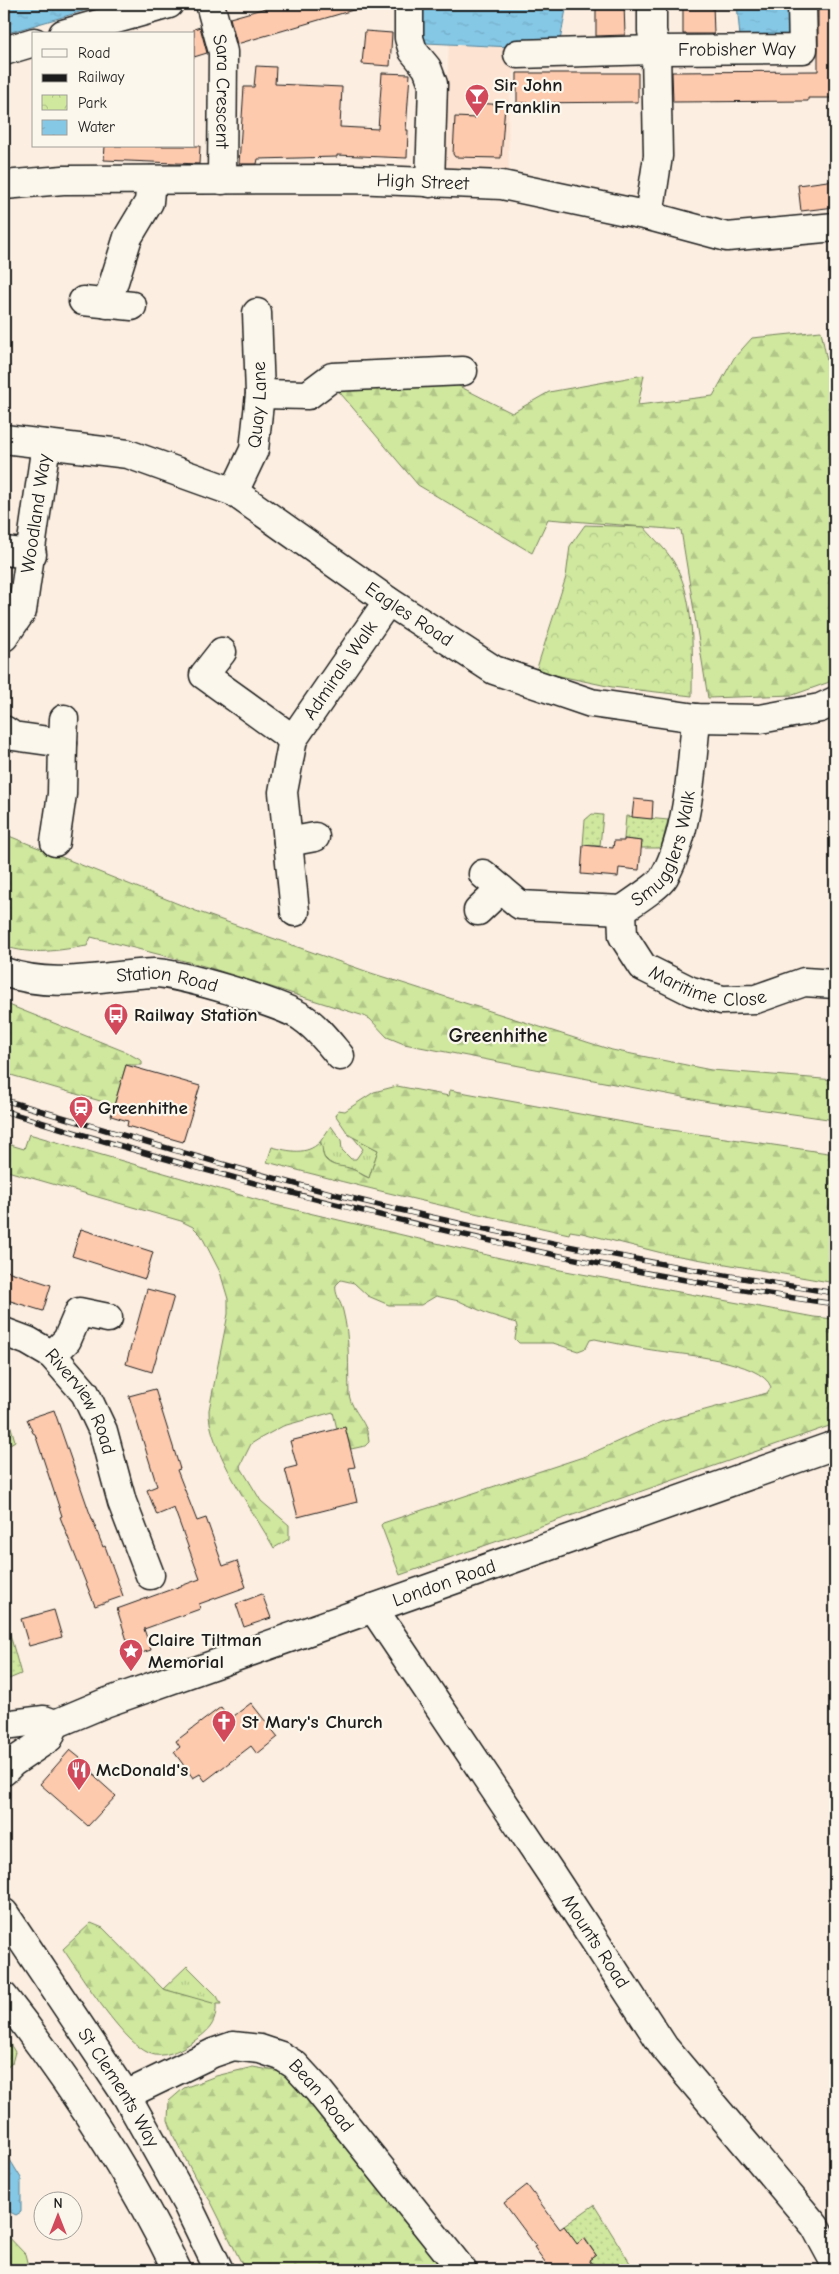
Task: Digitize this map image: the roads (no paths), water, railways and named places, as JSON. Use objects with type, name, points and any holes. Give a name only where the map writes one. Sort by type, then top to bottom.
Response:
[{"type":"street","points":[[70,32],[169,4]]},
{"type":"street","name":"Sara Crescent","points":[[210,4],[223,52],[222,180]]},
{"type":"street","points":[[409,4],[409,38],[413,51],[427,68],[433,84],[430,183]]},
{"type":"street","name":"Frobisher Way","points":[[649,216],[658,165],[656,50],[652,31],[652,4]]},
{"type":"street","name":"Frobisher Way","points":[[518,54],[656,50],[803,49],[802,4]]},
{"type":"street","points":[[4,51],[32,43]]},
{"type":"street","name":"High Street","points":[[4,184],[63,180],[352,179],[430,183],[520,188],[649,216],[727,237],[835,227]]},
{"type":"street","points":[[108,304],[128,236],[149,202],[151,180]]},
{"type":"street","name":"Quay Lane","points":[[234,492],[254,450],[260,394],[257,313]]},
{"type":"street","points":[[260,394],[308,395],[332,377],[463,371]]},
{"type":"street","name":"Eagles Road","points":[[4,439],[128,454],[234,492],[388,601],[494,670],[591,703],[696,718],[760,719],[820,708],[835,701]]},
{"type":"street","name":"Woodland Way","points":[[4,637],[22,611],[32,554],[46,444]]},
{"type":"street","points":[[4,551],[32,554]]},
{"type":"street","name":"Admirals Walk","points":[[295,912],[283,792],[293,739],[388,601]]},
{"type":"street","name":"Admirals Walk","points":[[222,652],[197,684],[293,739]]},
{"type":"street","name":"Smugglers Walk","points":[[478,911],[492,881],[520,904],[622,910],[664,878],[679,838],[690,788],[696,718]]},
{"type":"street","points":[[4,730],[13,736],[64,731],[62,794],[56,842]]},
{"type":"street","points":[[288,842],[315,837]]},
{"type":"street","name":"Maritime Close","points":[[622,910],[623,936],[643,967],[691,991],[722,1000],[756,999],[804,982],[835,984]]},
{"type":"street","name":"Station Road","points":[[4,972],[27,979],[61,981],[80,981],[156,973],[177,976],[280,1007],[302,1017],[314,1026],[340,1056]]},
{"type":"street","points":[[52,1355],[67,1340],[79,1312],[108,1318]]},
{"type":"street","name":"Riverview Road","points":[[4,1332],[35,1345],[52,1355],[85,1394],[103,1431],[122,1502],[150,1575]]},
{"type":"street","name":"London Road","points":[[4,1725],[44,1720],[55,1724],[106,1703],[835,1445]]},
{"type":"street","name":"Mounts Road","points":[[373,1608],[550,1872],[664,2047],[815,2226],[835,2263]]},
{"type":"street","points":[[4,1771],[12,1763],[49,1738],[55,1724]]},
{"type":"street","name":"St Clements Way","points":[[4,1913],[126,2095],[220,2270]]},
{"type":"street","name":"St Clements Way","points":[[4,1997],[108,2143],[150,2217],[177,2270]]},
{"type":"street","name":"Bean Road","points":[[126,2095],[213,2053],[233,2046],[260,2049],[281,2056],[295,2065],[318,2090],[462,2270]]},
{"type":"water","points":[[4,4],[107,4],[4,34]]},
{"type":"water","points":[[423,4],[567,4],[559,46],[555,49],[426,43],[422,38]]},
{"type":"water","points":[[737,4],[790,4],[788,36],[740,37]]},
{"type":"water","points":[[4,2150],[21,2178],[21,2212],[16,2215],[4,2209]]},
{"type":"railway","points":[[4,1100],[251,1172],[396,1209],[583,1249],[835,1293]]},
{"type":"railway","points":[[4,1111],[209,1171],[416,1224],[624,1269],[729,1288],[835,1304]]},
{"type":"place","name":"Sir John Franklin","points":[[477,117]]},
{"type":"place","name":"Railway Station","points":[[116,1036]]},
{"type":"place","name":"Greenhithe","points":[[81,1129]]},
{"type":"place","name":"Claire Tiltman Memorial","points":[[131,1672]]},
{"type":"place","name":"St Mary's Church","points":[[224,1743]]},
{"type":"place","name":"McDonald's","points":[[79,1791]]},
{"type":"district","name":"Greenhithe","points":[[498,1035]]}]
